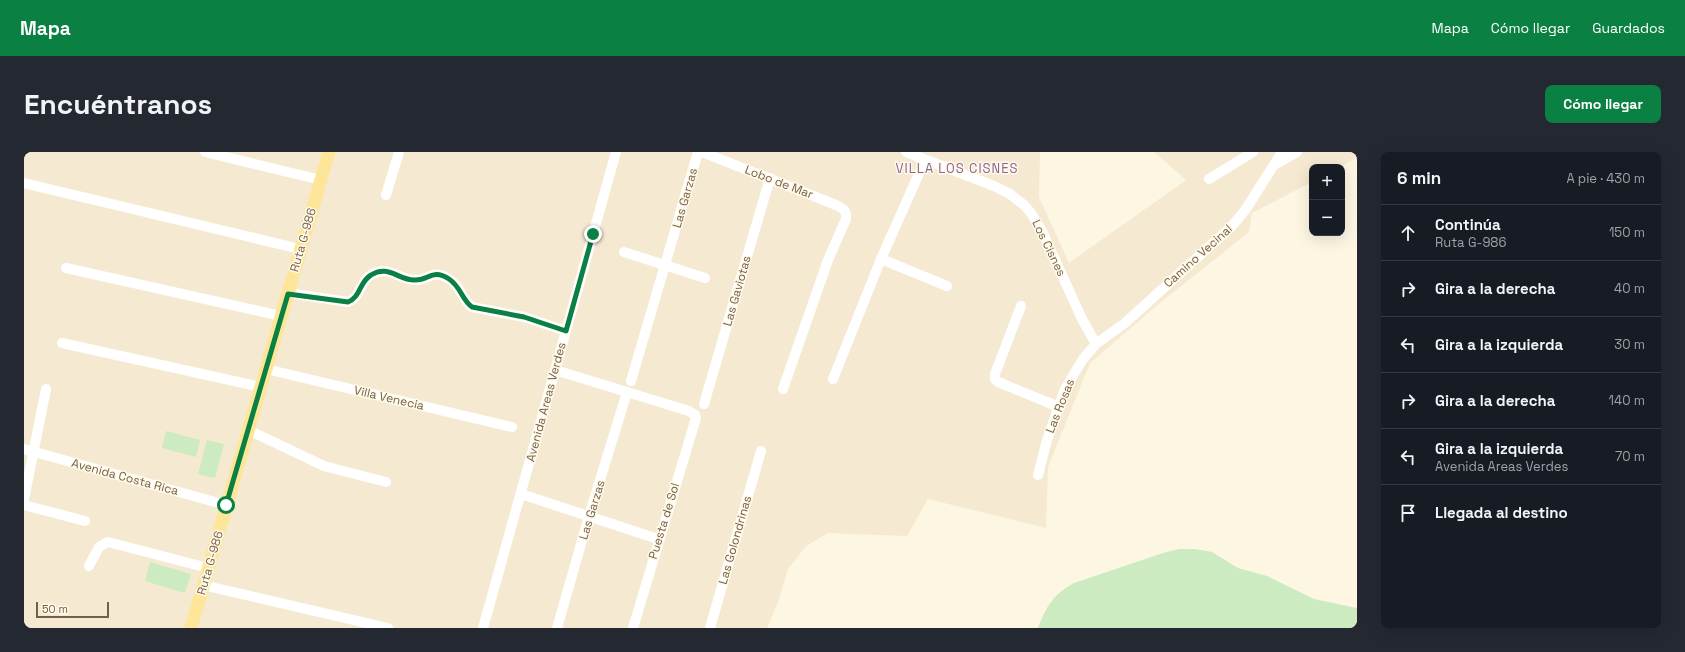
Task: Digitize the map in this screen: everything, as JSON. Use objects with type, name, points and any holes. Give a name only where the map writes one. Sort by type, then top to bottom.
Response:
[{"type":"main road","name":"Ruta G-986","points":[[191,628],[329,152]]},
{"type":"street","points":[[205,152],[320,180]]},
{"type":"street","points":[[386,195],[399,152]]},
{"type":"street","name":"Avenida Areas Verdes","points":[[482,628],[521,494],[616,152]]},
{"type":"street","name":"Las Garzas","points":[[631,381],[698,152]]},
{"type":"street","name":"Lobo de Mar","points":[[702,152],[843,208],[846,213],[845,221],[828,260],[783,389]]},
{"type":"street","name":"Los Cisnes","points":[[906,152],[1003,190],[1024,205],[1042,231],[1082,319],[1096,344]]},
{"type":"street","points":[[1209,179],[1253,152]]},
{"type":"street","name":"Camino Vecinal","points":[[1096,344],[1125,323],[1231,227],[1246,209],[1282,152]]},
{"type":"street","points":[[1274,165],[1297,152]]},
{"type":"street","points":[[833,379],[881,259],[925,160]]},
{"type":"street","name":"Las Gaviotas","points":[[704,404],[770,178]]},
{"type":"street","points":[[24,183],[300,249]]},
{"type":"street","points":[[624,252],[705,278]]},
{"type":"street","points":[[881,259],[947,286]]},
{"type":"street","points":[[66,268],[281,316]]},
{"type":"street","points":[[288,294],[348,302],[358,296],[366,278],[376,273],[388,272],[414,280],[431,275],[441,275],[456,284],[466,302],[472,307],[524,317],[566,331]]},
{"type":"street","points":[[1020,306],[995,374],[995,379],[998,382],[1059,407]]},
{"type":"street","points":[[62,343],[261,387]]},
{"type":"street","name":"Las Rosas","points":[[1038,475],[1047,440],[1065,389],[1076,369],[1096,344]]},
{"type":"street","name":"Villa Venecia","points":[[266,369],[512,427]]},
{"type":"street","points":[[555,370],[628,392]]},
{"type":"street","points":[[24,500],[29,450],[46,389]]},
{"type":"street","name":"Las Garzas","points":[[557,628],[589,516],[628,392]]},
{"type":"street","name":"Puesta de Sol","points":[[628,392],[689,411],[695,415],[696,421],[658,539],[633,628]]},
{"type":"street","points":[[248,430],[324,466],[386,482]]},
{"type":"street","name":"Avenida Costa Rica","points":[[29,450],[226,505]]},
{"type":"street","name":"Las Golondrinas","points":[[710,628],[761,452]]},
{"type":"street","points":[[521,494],[658,539]]},
{"type":"street","points":[[24,505],[85,521]]},
{"type":"street","points":[[89,566],[97,549],[101,544],[108,542],[208,568]]},
{"type":"street","points":[[203,585],[388,628]]},
{"type":"shaded area","points":[[24,152],[1040,152],[1039,197],[1069,263],[1186,180],[1154,152],[1357,152],[1357,158],[1345,164],[1309,164],[1309,184],[1252,213],[1249,232],[1161,302],[1090,363],[1048,467],[1046,528],[928,499],[907,536],[828,533],[806,546],[788,569],[778,602],[767,628],[24,628]]},
{"type":"green space","points":[[166,431],[200,440],[196,457],[162,448]]},
{"type":"green space","points":[[207,440],[224,444],[215,478],[198,474]]},
{"type":"green space","points":[[1179,549],[1195,549],[1212,552],[1238,568],[1267,576],[1314,599],[1357,608],[1357,628],[1038,628],[1044,613],[1056,596],[1074,583]]},
{"type":"green space","points":[[150,562],[191,574],[185,593],[145,581]]},
{"type":"district","name":"VILLA LOS CISNES","points":[[957,168]]},
{"type":"route","points":[[226,505],[288,294],[348,302],[358,296],[360,288],[366,278],[382,271],[394,273],[410,280],[423,279],[431,275],[441,275],[456,284],[463,294],[466,302],[472,307],[524,317],[566,331],[593,234]]}]
